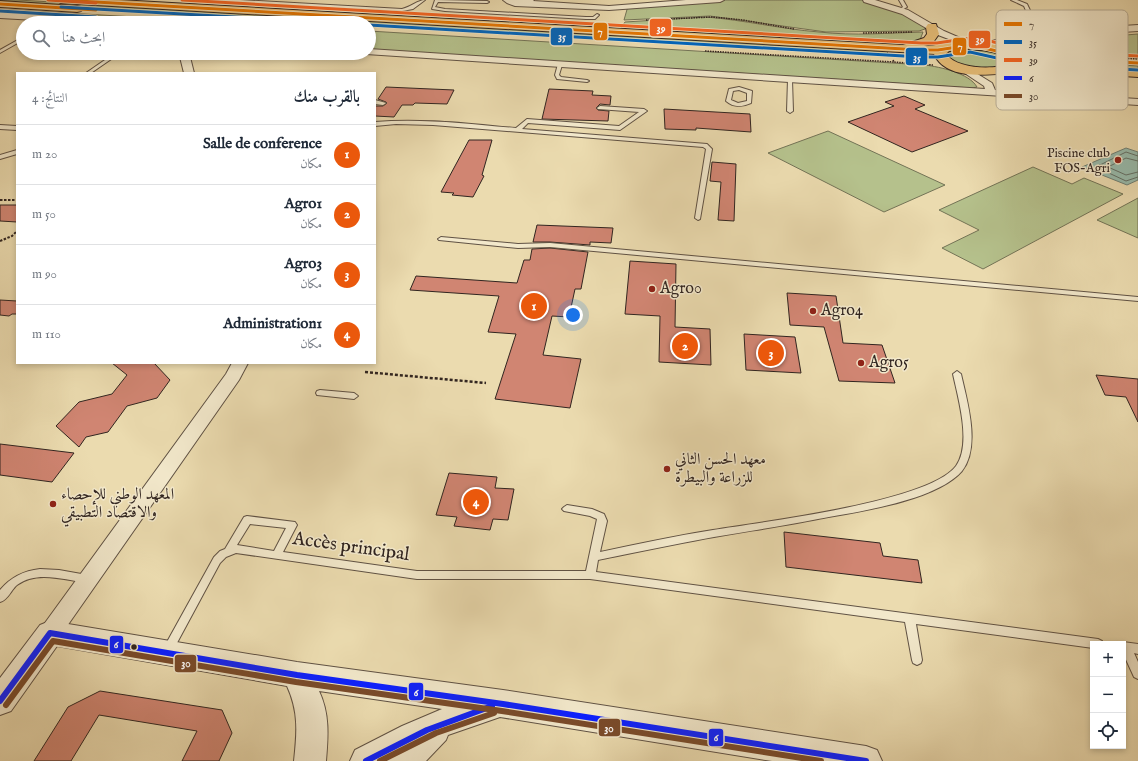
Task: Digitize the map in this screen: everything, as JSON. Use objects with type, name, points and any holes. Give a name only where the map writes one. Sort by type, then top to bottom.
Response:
[{"type":"main road","points":[[61,0],[337,16]]},
{"type":"main road","points":[[0,4],[199,16]]},
{"type":"main road","points":[[376,18],[920,50],[972,45],[996,50]]},
{"type":"main road","points":[[376,26],[899,58],[948,63],[963,68],[995,72]]},
{"type":"main road","points":[[890,48],[908,47],[922,44],[930,39],[935,30]]},
{"type":"main road","points":[[946,48],[940,54],[948,63]]},
{"type":"main road","points":[[1128,62],[1138,63]]},
{"type":"main road","points":[[1128,72],[1138,73]]},
{"type":"street","points":[[507,0],[510,2],[521,3],[609,8],[720,0]]},
{"type":"street","points":[[521,3],[530,0]]},
{"type":"street","points":[[554,0],[609,5],[672,0]]},
{"type":"street","points":[[867,0],[900,10],[935,30],[972,45],[996,42]]},
{"type":"street","points":[[0,15],[16,17]]},
{"type":"street","points":[[1128,29],[1138,28]]},
{"type":"street","points":[[935,30],[946,48]]},
{"type":"street","points":[[1128,32],[1138,32]]},
{"type":"street","points":[[376,52],[790,80],[996,90]]},
{"type":"street","points":[[186,60],[189,72]]},
{"type":"street","points":[[963,68],[990,89]]},
{"type":"street","points":[[990,89],[995,78],[995,72]]},
{"type":"street","points":[[1128,101],[1138,102]]},
{"type":"street","points":[[0,701],[228,383],[239,364]]},
{"type":"street","points":[[50,633],[297,675],[503,704],[782,755],[866,761]]},
{"type":"street","points":[[297,675],[308,699],[312,727],[310,761]]},
{"type":"street","points":[[366,761],[403,740],[443,722],[503,704]]},
{"type":"street","points":[[405,761],[443,722]]},
{"type":"lane","points":[[218,0],[402,10],[412,8],[423,0]]},
{"type":"lane","points":[[480,0],[487,2],[436,1],[433,8],[586,18],[594,18],[597,15]]},
{"type":"lane","points":[[900,10],[905,7],[901,0]]},
{"type":"lane","points":[[1013,0],[1026,5],[1028,10]]},
{"type":"lane","points":[[0,52],[16,42]]},
{"type":"lane","points":[[90,72],[108,60]]},
{"type":"lane","points":[[560,65],[557,75],[559,78],[587,81]]},
{"type":"lane","points":[[739,88],[740,77]]},
{"type":"lane","points":[[790,80],[790,111]]},
{"type":"lane","points":[[739,88],[750,92],[749,102],[746,104],[738,105],[728,100],[731,90],[739,88]]},
{"type":"lane","points":[[376,102],[383,103]]},
{"type":"lane","points":[[517,130],[528,121],[620,128],[644,111],[600,108]]},
{"type":"lane","points":[[376,124],[409,122],[704,145],[709,149],[698,218]]},
{"type":"lane","points":[[0,127],[16,128]]},
{"type":"lane","points":[[0,158],[16,152]]},
{"type":"lane","points":[[441,239],[518,246],[550,245],[1138,299]]},
{"type":"lane","points":[[595,557],[691,538],[872,506],[931,488],[950,477],[959,469],[964,458],[967,425],[957,374]]},
{"type":"lane","points":[[320,394],[354,396]]},
{"type":"lane","points":[[568,509],[592,513],[601,517],[602,521],[590,575]]},
{"type":"lane","points":[[165,653],[217,560],[228,551],[247,520],[292,525],[277,555]]},
{"type":"lane","name":"Accès principal","points":[[228,551],[236,549],[417,575],[590,575],[1090,643]]},
{"type":"lane","points":[[0,598],[14,582],[28,574],[42,573],[87,579]]},
{"type":"lane","points":[[910,618],[917,660]]},
{"type":"lane","points":[[1126,648],[1138,649]]},
{"type":"lane","points":[[1126,650],[1138,674]]},
{"type":"path","points":[[641,21],[712,17],[796,29]]},
{"type":"path","points":[[862,33],[935,30]]},
{"type":"path","points":[[1128,59],[1138,59]]},
{"type":"path","points":[[0,200],[16,200]]},
{"type":"path","points":[[0,241],[12,236],[16,232]]},
{"type":"path","points":[[365,372],[486,383]]},
{"type":"green space","points":[[0,0],[18,0],[291,16],[239,16],[0,2]]},
{"type":"green space","points":[[694,0],[865,0],[895,9],[924,26],[925,29],[919,31],[826,32],[710,16],[624,20],[628,6]]},
{"type":"green space","points":[[0,9],[118,16],[63,16],[0,12]]},
{"type":"green space","points":[[706,17],[805,31],[845,34],[923,32],[920,40],[899,44],[621,28],[625,22]]},
{"type":"green space","points":[[376,21],[887,51],[888,54],[376,24]]},
{"type":"green space","points":[[376,31],[925,65],[946,69],[961,74],[973,82],[977,87],[972,88],[377,50]]},
{"type":"green space","points":[[1138,34],[1138,58],[1128,57],[1128,35]]},
{"type":"green space","points":[[964,48],[986,50],[996,53],[996,68],[985,69],[967,66],[952,59],[948,55],[951,51]]},
{"type":"green space","points":[[1128,65],[1138,66],[1138,69],[1128,68]]},
{"type":"green space","points":[[828,131],[945,185],[884,212],[768,153]]},
{"type":"green space","points":[[1033,167],[1072,184],[1084,178],[1123,194],[983,269],[942,248],[979,230],[939,210]]},
{"type":"green space","points":[[1138,198],[1138,238],[1097,220]]},
{"type":"water","name":"Piscine club FOS-Agri","points":[[1126,148],[1138,152],[1138,180],[1127,185],[1082,167]]},
{"type":"building","points":[[386,87],[454,90],[447,104],[415,103],[413,105],[402,105],[394,117],[376,116],[376,106],[383,106],[387,103],[378,99]]},
{"type":"building","points":[[549,89],[593,91],[592,95],[611,96],[610,105],[600,104],[596,108],[598,110],[609,111],[608,121],[542,119]]},
{"type":"building","points":[[904,96],[925,105],[915,109],[968,131],[912,152],[848,122],[894,106],[885,102]]},
{"type":"building","points":[[664,109],[750,114],[751,132],[696,128],[696,130],[665,129]]},
{"type":"building","points":[[469,140],[492,140],[482,175],[484,176],[473,197],[452,195],[454,193],[441,192]]},
{"type":"building","points":[[712,162],[736,164],[734,221],[718,220],[721,182],[710,181]]},
{"type":"building","points":[[0,205],[16,205],[16,222],[0,221]]},
{"type":"building","points":[[537,225],[613,228],[611,243],[590,242],[590,245],[533,242]]},
{"type":"building","points":[[550,248],[588,252],[581,289],[575,289],[569,317],[552,316],[543,355],[581,359],[570,408],[495,399],[516,334],[488,332],[499,296],[410,290],[416,276],[517,283],[524,260],[530,260],[532,249]]},
{"type":"building","points":[[630,261],[676,264],[675,327],[710,329],[711,365],[659,362],[660,316],[625,314]]},
{"type":"building","points":[[787,293],[836,296],[843,343],[882,345],[895,383],[839,381],[824,327],[790,325]]},
{"type":"building","points":[[0,300],[16,301],[16,314],[9,316],[0,315]]},
{"type":"building","points":[[744,334],[795,337],[801,373],[746,370]]},
{"type":"building","points":[[113,364],[155,364],[170,380],[157,398],[127,406],[108,432],[86,437],[79,447],[56,426],[79,402],[112,394],[127,375]]},
{"type":"building","points":[[1096,375],[1138,379],[1138,422],[1126,397],[1105,395]]},
{"type":"building","points":[[0,444],[74,453],[52,482],[0,475]]},
{"type":"building","points":[[449,473],[497,477],[495,488],[514,489],[508,520],[493,519],[490,530],[454,526],[457,517],[436,515]]},
{"type":"building","points":[[784,532],[880,543],[883,556],[918,560],[922,583],[786,567]]},
{"type":"building","points":[[100,691],[222,710],[232,733],[219,761],[182,761],[197,731],[99,715],[71,761],[34,761],[68,707]]},
{"type":"transit line","name":"39","points":[[48,0],[96,3]]},
{"type":"transit line","name":"7","points":[[61,0],[336,16]]},
{"type":"transit line","name":"39","points":[[182,0],[921,43],[937,43],[971,38],[996,43]]},
{"type":"transit line","name":"7","points":[[0,4],[96,10]]},
{"type":"transit line","name":"35","points":[[61,7],[216,16]]},
{"type":"transit line","name":"35","points":[[0,11],[80,16]]},
{"type":"transit line","name":"7","points":[[376,18],[921,50],[938,50],[970,45],[996,51]]},
{"type":"transit line","name":"35","points":[[376,25],[921,57],[938,57],[970,52],[996,58]]},
{"type":"transit line","name":"39","points":[[1128,55],[1138,56]]},
{"type":"transit line","name":"7","points":[[1128,62],[1138,63]]},
{"type":"transit line","name":"35","points":[[1128,69],[1138,70]]},
{"type":"transit line","name":"6","points":[[0,701],[50,633],[297,675],[503,704],[866,761]]},
{"type":"transit line","name":"30","points":[[6,705],[53,641],[296,682],[502,711],[821,761]]},
{"type":"transit line","name":"6","points":[[366,761],[427,730],[492,706]]},
{"type":"transit line","name":"30","points":[[380,761],[407,746],[436,733],[464,722],[494,713]]},
{"type":"place","name":"Piscine club FOS-Agri","points":[[1118,160]]},
{"type":"place","name":"Agro0","points":[[652,289]]},
{"type":"place","name":"Salle de conference","points":[[534,306]]},
{"type":"place","name":"Agro4","points":[[813,311]]},
{"type":"place","name":"Agro1","points":[[685,346]]},
{"type":"place","name":"Agro3","points":[[771,353]]},
{"type":"place","name":"Agro5","points":[[861,363]]},
{"type":"place","name":"معهد الحسن الثاني للزراعة والبيطرة","points":[[667,469]]},
{"type":"place","name":"Administration1","points":[[476,502]]},
{"type":"place","name":"المعهد الوطني للإحصاء والاقتصاد التطبيقي","points":[[53,504]]}]
